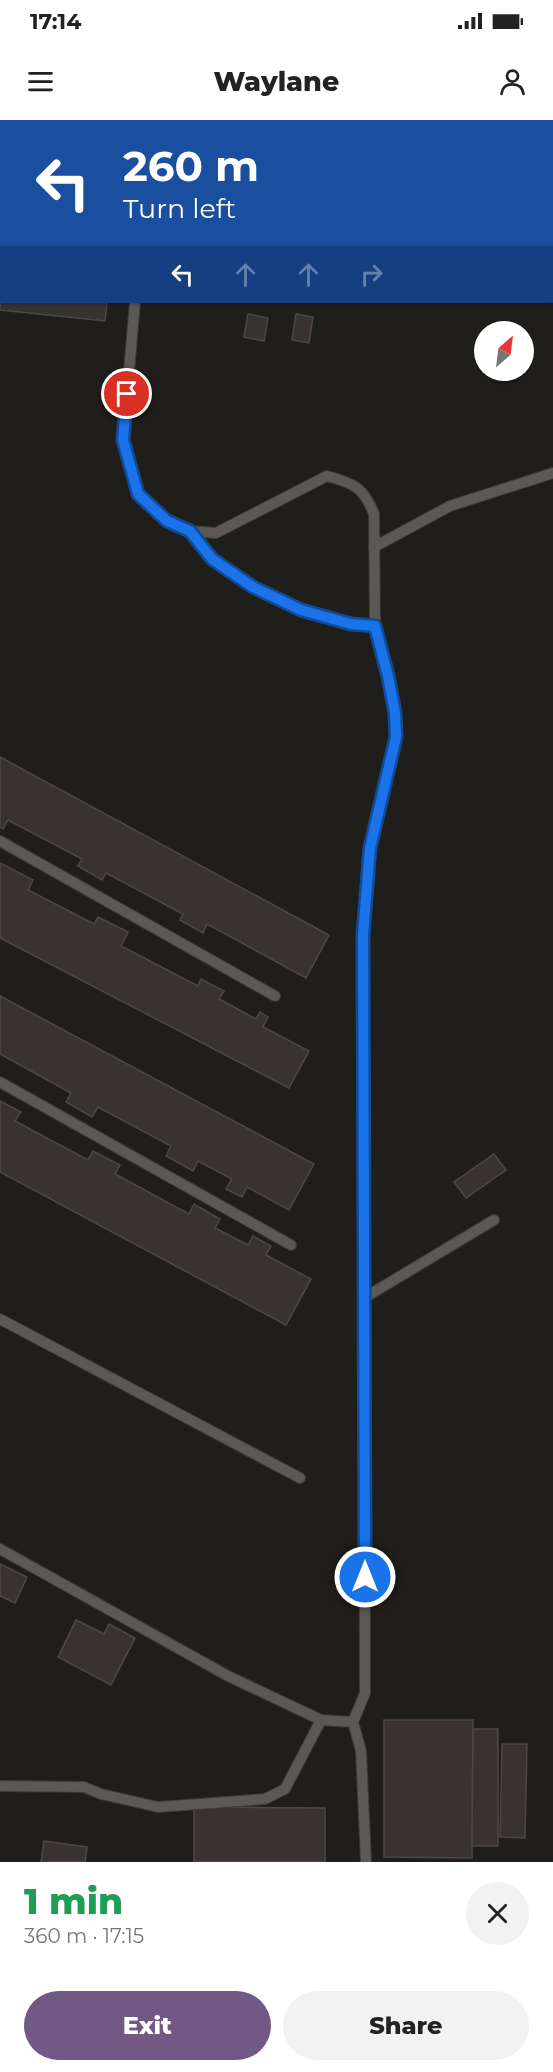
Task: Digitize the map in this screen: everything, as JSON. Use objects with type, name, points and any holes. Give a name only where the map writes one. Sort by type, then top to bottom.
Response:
[{"type":"lane","points":[[135,303],[123,440],[138,494],[167,521],[190,531],[216,533],[327,476],[357,487],[368,498],[374,514],[375,626],[388,676],[395,713],[396,737],[370,848],[363,935],[365,1693],[353,1722],[361,1751],[366,1862]]},
{"type":"lane","points":[[374,547],[450,506],[553,473]]},
{"type":"lane","points":[[190,531],[212,559],[253,587],[301,610],[351,624],[375,626]]},
{"type":"lane","points":[[0,841],[275,996]]},
{"type":"lane","points":[[0,1082],[291,1245]]},
{"type":"lane","points":[[364,1298],[494,1220]]},
{"type":"lane","points":[[0,1319],[300,1478]]},
{"type":"lane","points":[[0,1549],[228,1676],[321,1720],[353,1722]]},
{"type":"lane","points":[[0,1786],[84,1788],[158,1807],[266,1799],[285,1789],[321,1720]]},
{"type":"building","points":[[0,303],[107,303],[105,321],[0,310]]},
{"type":"building","points":[[248,314],[268,318],[264,341],[244,337]]},
{"type":"building","points":[[296,314],[313,317],[309,343],[292,340]]},
{"type":"building","points":[[0,757],[329,935],[306,978],[207,924],[203,933],[180,920],[183,914],[106,873],[102,880],[78,866],[82,859],[8,820],[3,829],[0,827]]},
{"type":"building","points":[[0,863],[33,880],[28,890],[94,924],[98,917],[128,932],[121,946],[198,986],[201,979],[224,991],[219,999],[256,1019],[260,1012],[268,1017],[263,1027],[309,1051],[289,1088],[0,938]]},
{"type":"building","points":[[0,996],[314,1164],[289,1210],[247,1187],[242,1197],[226,1189],[232,1179],[198,1161],[193,1171],[166,1156],[171,1146],[98,1107],[92,1117],[66,1102],[71,1093],[0,1054]]},
{"type":"building","points":[[0,1101],[21,1112],[15,1121],[88,1160],[93,1151],[120,1165],[115,1174],[189,1214],[194,1204],[220,1219],[215,1228],[248,1245],[253,1236],[271,1246],[266,1255],[311,1279],[286,1325],[0,1172]]},
{"type":"building","points":[[494,1154],[506,1170],[466,1198],[454,1182]]},
{"type":"building","points":[[0,1564],[27,1577],[15,1603],[0,1596]]},
{"type":"building","points":[[76,1620],[104,1634],[109,1624],[135,1638],[111,1685],[58,1657]]},
{"type":"building","points":[[384,1720],[473,1720],[472,1858],[384,1857]]},
{"type":"building","points":[[473,1729],[498,1729],[498,1846],[472,1846]]},
{"type":"building","points":[[502,1744],[527,1744],[525,1838],[500,1837]]},
{"type":"building","points":[[194,1807],[325,1808],[325,1862],[194,1862]]},
{"type":"building","points":[[44,1841],[87,1847],[85,1862],[41,1862]]},
{"type":"route","points":[[127,394],[123,440],[138,494],[167,521],[190,531],[212,559],[253,587],[301,610],[351,624],[375,626],[388,676],[395,713],[396,737],[370,848],[363,935],[365,1577]]}]
